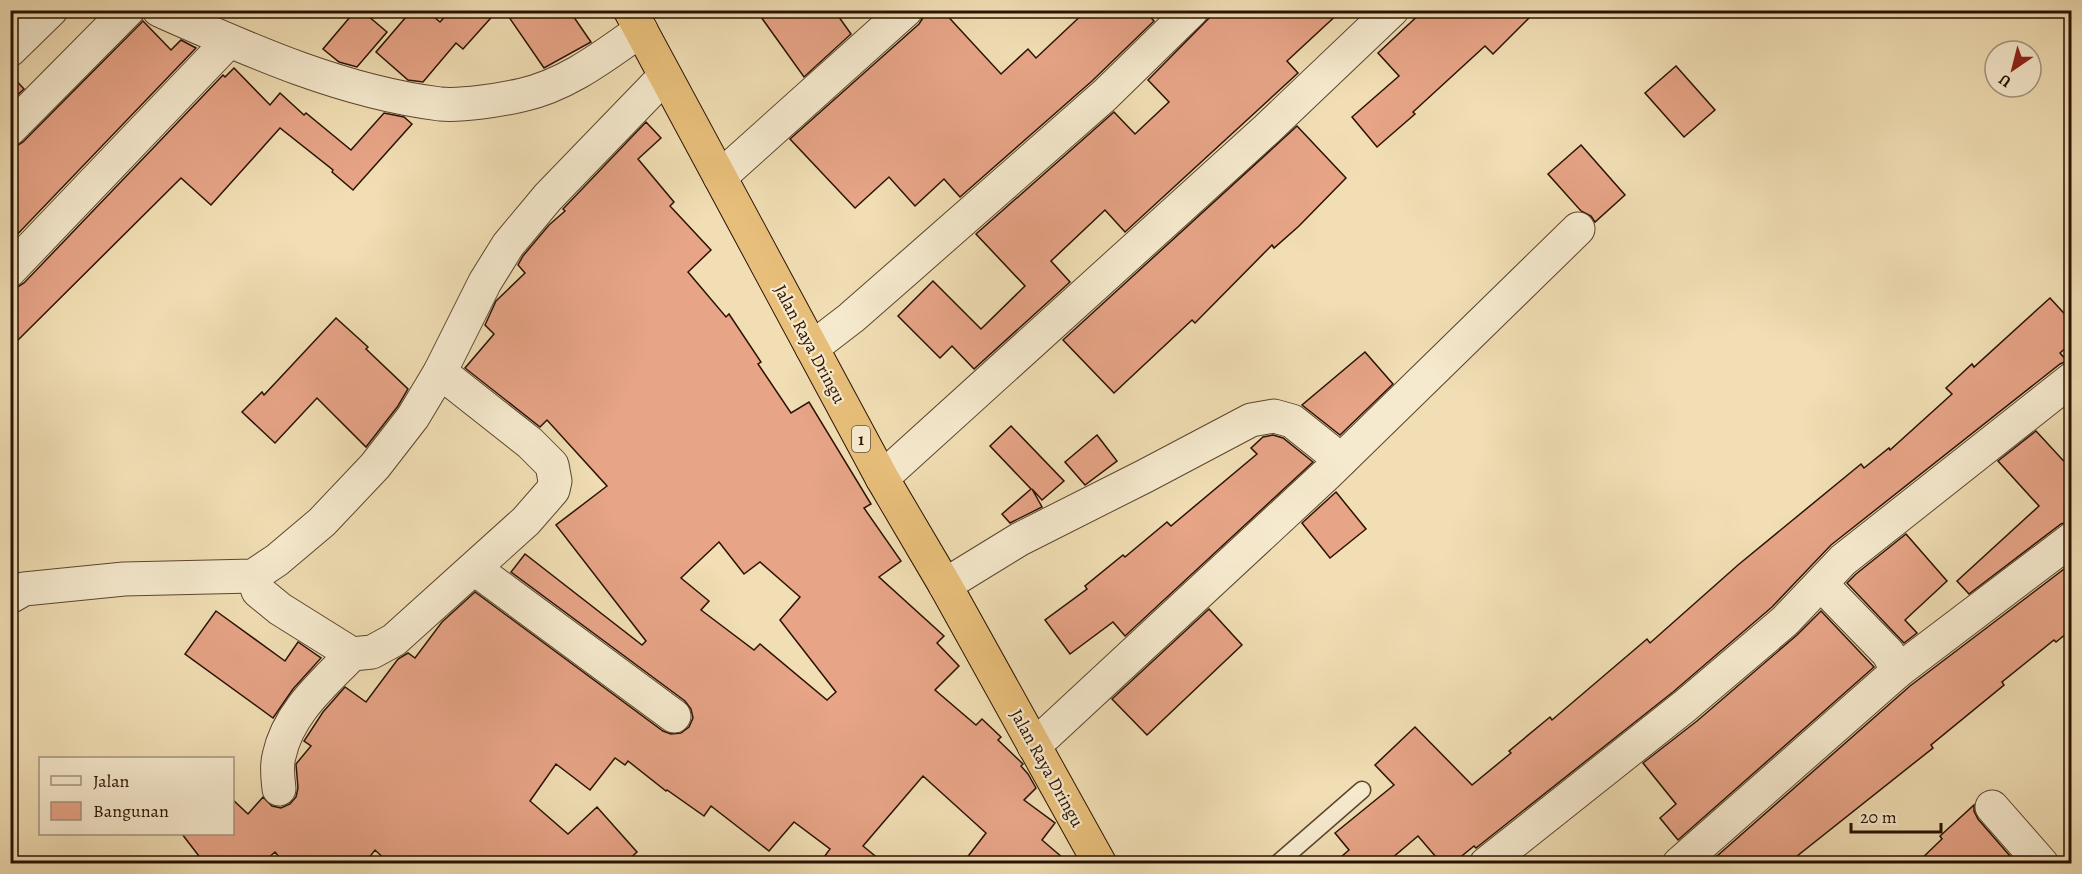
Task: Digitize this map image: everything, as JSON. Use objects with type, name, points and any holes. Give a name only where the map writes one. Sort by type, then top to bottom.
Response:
[{"type":"highway","name":"Jalan Raya Dringu","points":[[635,20],[882,478],[945,585],[1101,864]]},
{"type":"street","points":[[10,50],[51,10]]},
{"type":"street","points":[[10,129],[128,10]]},
{"type":"street","points":[[159,10],[229,41],[364,89],[442,104],[524,95],[587,68],[635,20]]},
{"type":"street","points":[[720,177],[906,10]]},
{"type":"street","points":[[812,348],[859,311],[1078,119],[1192,10]]},
{"type":"street","points":[[882,478],[1267,129],[1392,10]]},
{"type":"street","points":[[10,270],[229,41]]},
{"type":"street","points":[[15,588],[124,579],[253,576],[276,560],[322,522],[375,466],[413,417],[440,372],[485,282],[508,245],[548,197],[664,77]]},
{"type":"street","points":[[1034,746],[1341,460],[1578,229]]},
{"type":"street","points":[[279,789],[279,754],[292,721],[309,698],[352,654],[372,651],[394,640],[526,521],[553,490],[555,481],[552,465],[530,443],[440,372]]},
{"type":"street","points":[[1486,864],[1695,699],[1785,621],[1843,560],[2072,379]]},
{"type":"street","points":[[945,585],[1020,539],[1251,420],[1274,417],[1292,421],[1341,460]]},
{"type":"street","points":[[1679,864],[1898,671],[2072,539]]},
{"type":"street","points":[[475,569],[674,716]]},
{"type":"street","points":[[253,576],[258,591],[280,609],[352,654]]},
{"type":"street","points":[[1821,584],[1888,653],[1898,671]]},
{"type":"street","points":[[1992,807],[2042,864]]},
{"type":"lane","points":[[1277,864],[1362,790]]},
{"type":"building","points":[[356,10],[361,10],[387,32],[357,67],[339,62],[323,49]]},
{"type":"building","points":[[412,10],[426,10],[440,22],[451,10],[498,10],[463,49],[456,43],[423,82],[408,80],[376,52]]},
{"type":"building","points":[[504,10],[569,10],[591,42],[544,68]]},
{"type":"building","points":[[756,10],[834,10],[851,34],[804,77]]},
{"type":"building","points":[[928,10],[942,10],[1001,74],[1028,49],[1036,58],[1087,10],[1144,10],[1154,21],[1092,81],[960,197],[944,179],[915,206],[889,177],[855,208],[790,139],[919,24]]},
{"type":"building","points":[[1217,10],[1342,10],[1287,61],[1298,73],[1125,232],[1105,210],[1051,261],[1070,282],[974,369],[952,346],[940,358],[898,316],[933,281],[981,329],[1025,286],[976,234],[1114,112],[1135,134],[1169,102],[1148,80]]},
{"type":"building","points":[[1424,10],[1537,10],[1493,54],[1485,46],[1413,112],[1415,114],[1377,147],[1352,117],[1399,76],[1378,53]]},
{"type":"building","points":[[143,21],[171,50],[181,40],[196,48],[10,242],[10,147],[23,142]]},
{"type":"building","points":[[1676,66],[1715,110],[1684,137],[1645,93]]},
{"type":"building","points":[[234,68],[270,105],[280,93],[304,115],[306,113],[351,150],[384,113],[404,117],[412,124],[353,190],[332,172],[333,170],[280,128],[211,205],[181,178],[10,348],[10,288],[16,288],[24,283],[223,75],[225,77]]},
{"type":"building","points":[[10,74],[24,89],[10,102]]},
{"type":"building","points":[[646,122],[661,138],[638,159],[674,202],[670,206],[711,250],[688,272],[726,317],[729,314],[761,362],[758,364],[791,413],[809,402],[871,504],[864,508],[901,561],[879,577],[944,636],[937,643],[959,666],[935,690],[976,725],[982,719],[1001,737],[998,740],[1023,764],[1021,766],[1036,788],[1024,800],[1055,823],[1042,840],[1070,864],[962,864],[986,833],[923,776],[863,846],[885,864],[819,864],[830,849],[794,822],[769,851],[711,806],[704,816],[666,791],[628,761],[625,765],[615,758],[590,790],[556,764],[530,801],[568,834],[597,807],[637,852],[624,864],[390,864],[375,850],[364,864],[285,864],[275,852],[261,864],[205,864],[183,835],[234,835],[234,801],[248,814],[263,797],[272,806],[281,808],[290,804],[296,797],[298,788],[296,764],[311,746],[304,741],[323,712],[345,687],[366,702],[398,659],[408,653],[415,658],[442,622],[475,592],[663,731],[671,734],[681,733],[689,727],[693,718],[691,709],[685,701],[511,572],[525,554],[642,645],[646,641],[556,525],[607,486],[547,420],[540,427],[465,368],[494,334],[485,325],[496,301],[525,273],[518,265],[523,256],[549,225],[565,211],[563,209]],"holes":[[[719,542],[744,574],[760,562],[800,597],[780,620],[836,692],[827,700],[760,644],[754,650],[701,610],[709,601],[681,578]]]},
{"type":"building","points":[[1297,126],[1346,178],[1299,226],[1274,248],[1272,245],[1195,323],[1192,320],[1114,393],[1063,340]]},
{"type":"building","points":[[1581,145],[1625,195],[1595,222],[1591,216],[1581,211],[1548,174]]},
{"type":"building","points":[[2050,298],[2072,322],[2072,342],[2060,353],[2067,361],[2060,364],[1831,545],[1772,607],[1673,692],[1476,848],[1474,846],[1452,864],[1442,864],[1418,836],[1385,864],[1333,864],[1349,850],[1335,833],[1394,785],[1375,765],[1415,727],[1472,785],[1511,753],[1509,751],[1550,717],[1552,720],[1647,639],[1650,643],[1738,565],[1861,464],[1864,468],[1889,448],[1890,450],[1952,394],[1946,388],[1972,364],[1974,367]]},
{"type":"building","points":[[336,318],[368,347],[366,349],[408,389],[398,406],[366,447],[317,398],[275,443],[242,412],[262,392],[264,395]]},
{"type":"building","points":[[1365,352],[1393,384],[1340,435],[1302,405]]},
{"type":"building","points":[[1011,426],[1064,481],[1042,500],[1032,489],[1042,507],[1010,523],[1002,514],[1031,489],[990,446]]},
{"type":"building","points":[[2036,431],[2072,470],[2072,521],[2061,524],[1969,594],[1957,581],[2039,506],[1998,461]]},
{"type":"building","points":[[1097,435],[1117,461],[1085,485],[1065,462]]},
{"type":"building","points":[[1273,435],[1283,438],[1313,462],[1125,636],[1113,622],[1070,654],[1045,620],[1087,589],[1085,586],[1167,522],[1171,526],[1257,454],[1251,448],[1263,437]]},
{"type":"building","points":[[1336,492],[1366,529],[1330,558],[1302,523]]},
{"type":"building","points":[[1906,534],[1947,581],[1905,620],[1917,633],[1904,643],[1847,583]]},
{"type":"building","points":[[2072,563],[2072,629],[2056,642],[2054,640],[2002,682],[2004,685],[1931,745],[1933,748],[1787,864],[1708,864],[1910,686]]},
{"type":"building","points":[[1209,609],[1242,645],[1147,735],[1112,699]]},
{"type":"building","points":[[216,611],[285,661],[298,642],[321,658],[293,689],[273,718],[185,654]]},
{"type":"building","points":[[1821,611],[1874,667],[1678,840],[1660,818],[1676,804],[1643,763],[1697,721],[1797,635]]},
{"type":"building","points":[[1974,805],[1978,819],[2017,864],[1916,864],[1942,839],[1940,836]]}]
